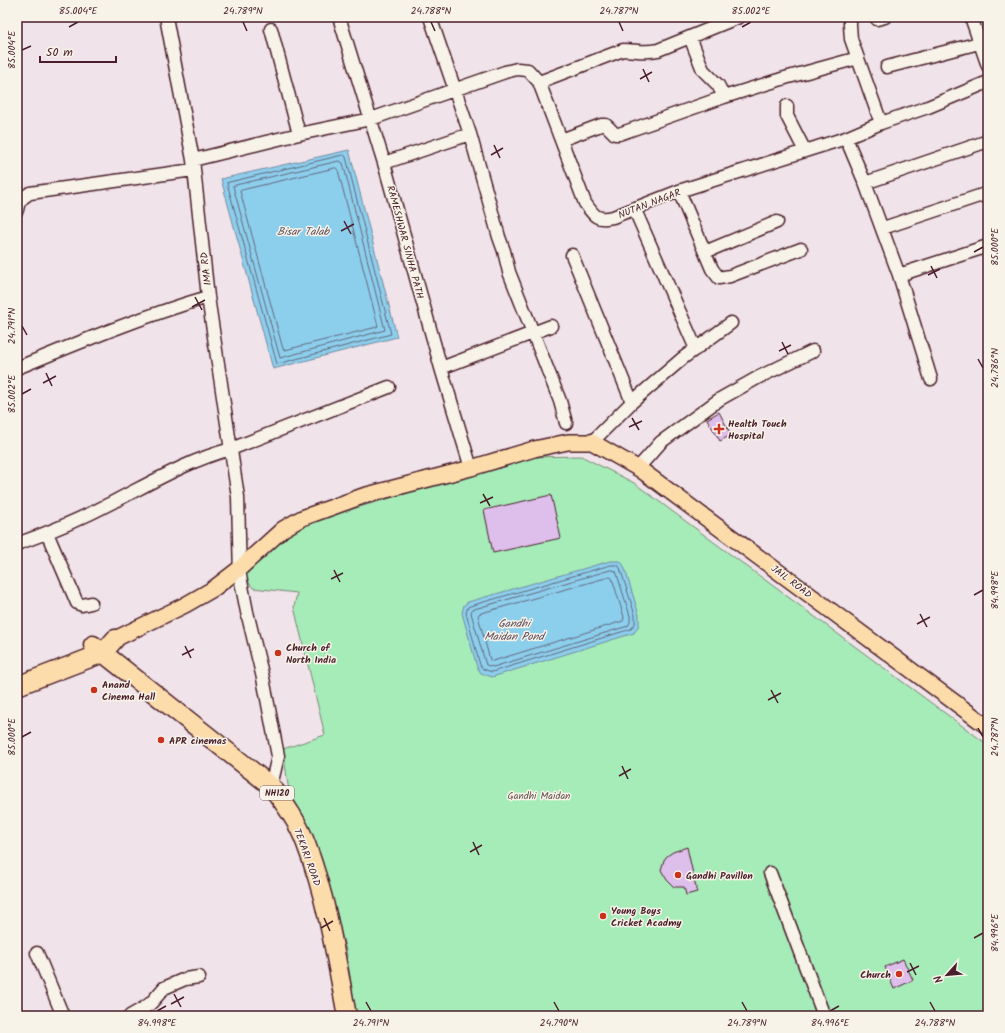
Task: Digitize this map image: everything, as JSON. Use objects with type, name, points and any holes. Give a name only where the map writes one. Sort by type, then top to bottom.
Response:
[{"type":"highway","points":[[17,686],[98,649],[115,639]]},
{"type":"highway","points":[[17,676],[98,649]]},
{"type":"highway","name":"TEKARI ROAD","points":[[98,649],[271,786],[284,803],[306,843],[316,875],[335,952],[347,1016]]},
{"type":"main road","points":[[115,639],[213,589],[239,569],[283,528],[302,518],[363,496],[471,468],[534,449],[568,442],[592,442]]},
{"type":"main road","name":"JAIL ROAD","points":[[592,442],[638,468],[988,727]]},
{"type":"street","name":"IMA RD","points":[[166,17],[193,165],[208,297],[238,497],[239,569],[278,756],[271,786]]},
{"type":"street","name":"RAMESHWAR SINHA PATH","points":[[339,17],[371,118],[441,368],[471,468]]},
{"type":"street","points":[[539,82],[623,50],[648,52],[658,50],[739,17]]},
{"type":"street","points":[[850,17],[851,39],[881,123]]},
{"type":"street","points":[[971,17],[981,36],[988,66]]},
{"type":"street","points":[[435,19],[470,134],[509,272],[560,401],[566,423]]},
{"type":"street","points":[[271,28],[299,134]]},
{"type":"street","points":[[887,67],[981,36]]},
{"type":"street","points":[[690,37],[703,70],[718,84],[724,97]]},
{"type":"street","points":[[561,140],[606,124],[616,134],[619,134],[724,97],[858,58]]},
{"type":"street","name":"NUTAN NAGAR","points":[[17,210],[18,204],[22,198],[30,193],[193,165],[299,134],[371,118],[517,69],[528,70],[539,82],[585,203],[597,218],[605,219],[679,191],[846,138],[881,123],[928,107],[988,82]]},
{"type":"street","points":[[787,106],[787,116],[805,151]]},
{"type":"street","points":[[384,163],[470,134]]},
{"type":"street","points":[[846,138],[883,228],[931,379]]},
{"type":"street","points":[[865,183],[988,141]]},
{"type":"street","points":[[679,191],[712,269],[719,278],[730,276],[801,249]]},
{"type":"street","points":[[883,228],[988,193]]},
{"type":"street","points":[[634,208],[696,349]]},
{"type":"street","points":[[705,252],[777,222]]},
{"type":"street","points":[[899,275],[988,246]]},
{"type":"street","points":[[572,255],[632,402]]},
{"type":"street","points":[[17,368],[128,323],[208,297]]},
{"type":"street","points":[[592,442],[632,402],[683,358],[732,323]]},
{"type":"street","points":[[441,368],[551,326]]},
{"type":"street","points":[[638,468],[661,442],[720,399],[759,377],[813,351]]},
{"type":"street","points":[[17,544],[47,533],[96,511],[184,466],[389,387]]},
{"type":"street","points":[[47,533],[77,603],[82,605],[91,603]]},
{"type":"street","points":[[770,873],[824,1016]]},
{"type":"street","points":[[38,953],[63,1016]]},
{"type":"street","points":[[130,1016],[151,1003],[164,988],[185,979],[199,977]]},
{"type":"green space","name":"Gandhi Maidan","points":[[581,456],[634,483],[988,745],[988,1016],[356,1016],[346,950],[311,836],[289,792],[283,749],[325,735],[294,607],[297,593],[253,588],[239,569],[297,525],[532,457]]},
{"type":"water","name":"Bisar Talab","points":[[349,150],[397,337],[273,369],[221,179]]},
{"type":"water","name":"Gandhi Maidan Pond","points":[[610,561],[620,561],[624,566],[639,615],[639,625],[634,633],[492,677],[481,673],[477,667],[462,613],[464,605],[468,602]]},
{"type":"building","points":[[719,412],[731,435],[720,441],[707,419]]},
{"type":"building","points":[[551,495],[561,538],[493,553],[484,510]]},
{"type":"building","name":"Gandhi Pavillon","points":[[687,847],[697,892],[686,895],[684,887],[674,887],[667,880],[661,870],[667,856]]},
{"type":"building","name":"Church","points":[[903,959],[913,980],[894,989],[885,967]]},
{"type":"place","name":"Health Touch Hospital","points":[[719,429]]},
{"type":"place","name":"Church of North India","points":[[278,653]]},
{"type":"place","name":"Anand Cinema Hall","points":[[94,690]]},
{"type":"place","name":"APR cinemas","points":[[161,740]]},
{"type":"place","name":"Gandhi Pavillon","points":[[678,875]]},
{"type":"place","name":"Young Boys Cricket Acadmy","points":[[603,916]]},
{"type":"place","name":"Church","points":[[899,974]]}]
